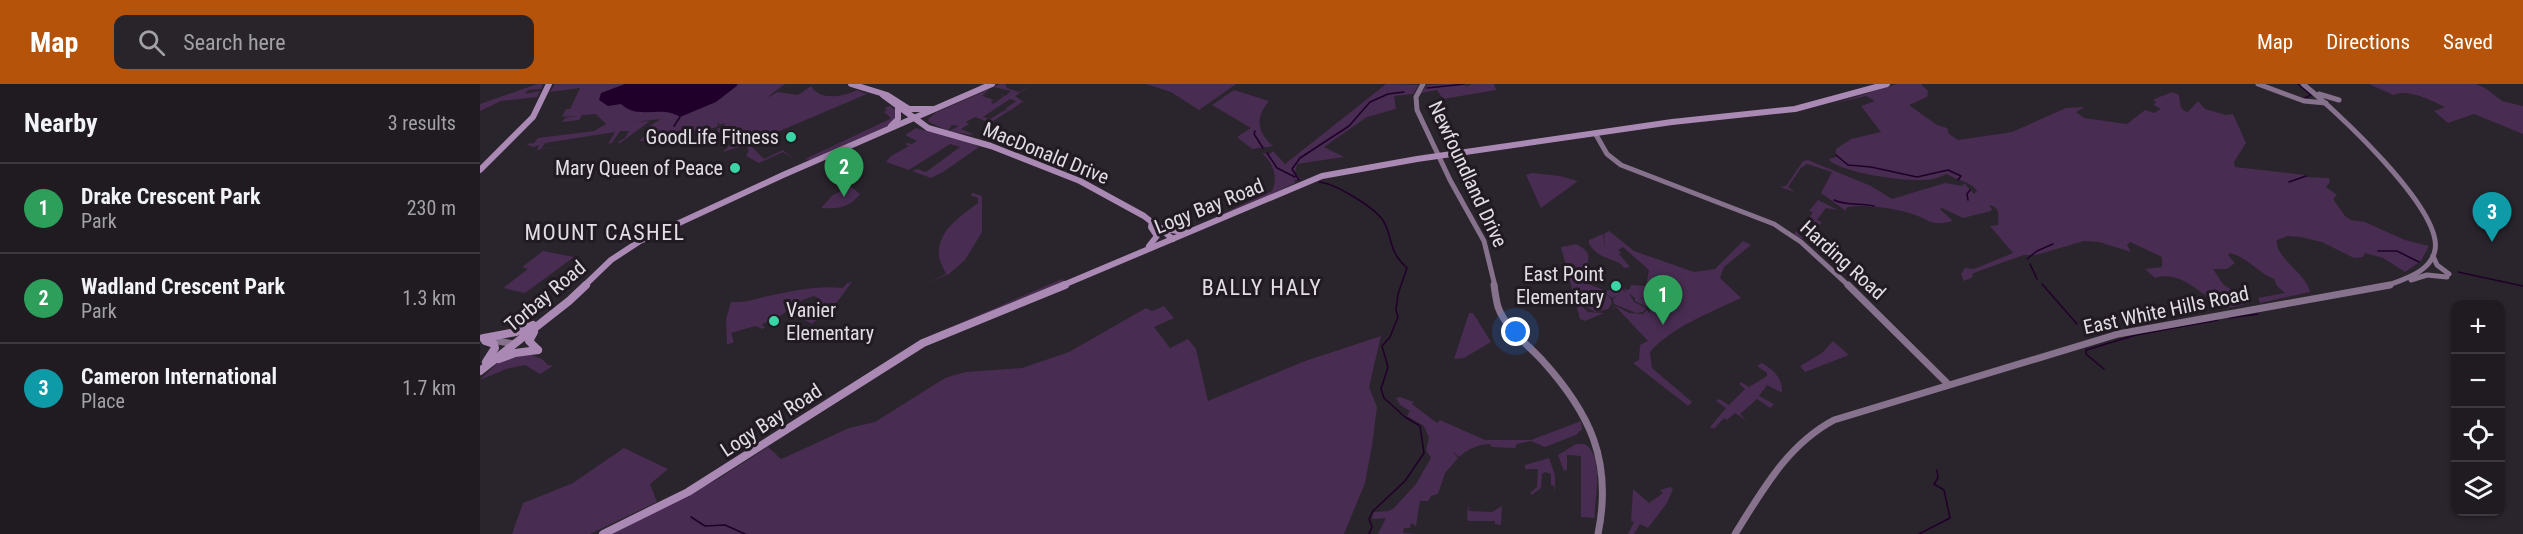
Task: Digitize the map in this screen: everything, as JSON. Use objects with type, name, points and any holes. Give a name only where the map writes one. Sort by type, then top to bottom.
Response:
[{"type":"main road","points":[[480,170],[533,117],[549,84]]},
{"type":"main road","name":"MacDonald Drive","points":[[851,84],[884,95],[883,97],[901,107],[928,128],[991,146],[1066,175],[1155,224],[1173,239]]},
{"type":"main road","name":"Torbay Road","points":[[483,368],[569,301],[611,260],[635,243],[783,175],[992,84]]},
{"type":"main road","name":"Newfoundland Drive","points":[[1424,84],[1417,93],[1415,105],[1438,156],[1485,241],[1496,302],[1502,315],[1560,380],[1578,404],[1594,438],[1603,484],[1603,509],[1598,534]]},
{"type":"main road","name":"Logy Bay Road","points":[[603,534],[712,477],[922,342],[1203,227],[1316,178],[1342,171],[1598,132],[1682,120],[1803,108],[1887,84]]},
{"type":"main road","points":[[2258,84],[2330,109],[2341,117]]},
{"type":"main road","points":[[2303,84],[2370,146],[2425,212],[2435,234],[2433,256],[2437,265],[2448,275],[2427,275],[2408,280]]},
{"type":"main road","points":[[2304,101],[2314,99],[2310,90]]},
{"type":"main road","points":[[2310,90],[2339,100]]},
{"type":"main road","points":[[2304,101],[2326,103]]},
{"type":"main road","points":[[881,133],[898,119],[901,107],[916,110],[940,108]]},
{"type":"main road","points":[[881,133],[909,125],[928,128],[927,118],[940,108]]},
{"type":"main road","name":"Harding Road","points":[[1598,132],[1610,158],[1627,167],[1787,231],[1858,294],[1948,384]]},
{"type":"main road","points":[[1139,252],[1156,239],[1157,233],[1151,226],[1155,224],[1177,231],[1203,227]]},
{"type":"main road","name":"East White Hills Road","points":[[1735,534],[1786,457],[1806,435],[1834,420],[2129,331],[2373,289],[2408,280],[2425,268],[2433,256]]},
{"type":"main road","points":[[482,338],[517,332],[545,320]]},
{"type":"main road","points":[[483,368],[515,352],[538,350],[531,345],[530,338],[545,320]]},
{"type":"main road","points":[[482,338],[513,344]]},
{"type":"main road","points":[[482,338],[494,344],[495,348],[483,368]]},
{"type":"shaded area","points":[[537,84],[543,84],[541,89],[528,90],[525,94],[540,91],[537,97],[501,101],[480,111],[480,104]]},
{"type":"shaded area","points":[[555,84],[785,84],[766,98],[778,92],[798,95],[811,86],[819,94],[825,96],[844,95],[857,90],[867,94],[749,144],[764,159],[783,150],[796,161],[783,152],[759,163],[746,156],[749,150],[745,145],[723,152],[741,134],[718,132],[717,129],[725,125],[724,123],[718,126],[720,123],[718,123],[714,128],[690,132],[682,143],[639,141],[653,127],[646,128],[661,119],[633,122],[650,121],[619,144],[618,142],[625,138],[629,131],[620,131],[612,143],[608,144],[615,132],[545,143],[541,149],[574,145],[537,150],[539,145],[533,147],[526,144],[534,143],[538,138],[594,131],[606,124],[596,114],[582,115],[579,120],[562,122],[565,118],[577,116],[562,117],[566,109],[570,109],[580,88],[550,92]]},
{"type":"shaded area","points":[[625,84],[738,85],[716,102],[680,117],[673,113],[635,111],[621,104],[608,106],[599,100],[601,93]]},
{"type":"shaded area","points":[[1005,84],[1007,88],[1019,92],[1033,84],[1015,96],[1025,103],[1022,102],[1010,111],[1005,109],[1016,101],[1010,99],[983,117],[990,119],[1005,110],[1009,111],[987,125],[985,125],[988,122],[975,117],[966,122],[969,124],[961,129],[973,134],[977,132],[972,135],[949,131],[959,126],[952,125],[948,131],[929,122],[928,119],[937,112],[990,89],[982,96],[994,100],[991,102],[993,104],[1004,96],[992,92],[1005,96],[1011,91],[993,87]]},
{"type":"shaded area","points":[[1146,84],[1236,84],[1199,110],[1171,92]]},
{"type":"shaded area","points":[[1386,84],[1419,85],[1413,94],[1394,96],[1396,109],[1367,117],[1324,147],[1344,157],[1297,164],[1295,173],[1301,179],[1294,180],[1295,183],[1247,206],[1211,219],[1272,191],[1275,175],[1269,161],[1262,153],[1270,154],[1273,151],[1285,164]]},
{"type":"shaded area","points":[[1467,84],[1465,87],[1472,84],[1494,84],[1496,90],[1443,99],[1437,90],[1421,93],[1427,85]]},
{"type":"shaded area","points":[[1897,84],[1921,84],[1928,91],[1927,97],[1909,105],[1937,125],[1947,128],[1949,134],[1958,140],[2012,132],[2066,108],[2085,107],[2076,112],[2084,118],[2127,124],[2145,110],[2154,113],[2161,109],[2154,105],[2156,102],[2153,100],[2171,92],[2178,94],[2181,107],[2185,111],[2188,112],[2198,101],[2205,109],[2226,115],[2233,114],[2246,143],[2234,162],[2235,167],[2305,175],[2304,177],[2329,178],[2330,182],[2326,187],[2337,195],[2333,199],[2345,216],[2351,220],[2365,222],[2405,240],[2429,246],[2421,261],[2405,272],[2383,258],[2365,253],[2363,257],[2354,258],[2322,242],[2287,236],[2277,240],[2277,246],[2280,253],[2308,285],[2310,292],[2260,303],[2258,298],[2285,293],[2277,286],[2274,279],[2242,258],[2230,253],[2228,255],[2235,263],[2227,269],[2213,269],[2223,284],[2249,303],[2231,307],[2217,303],[2175,277],[2155,278],[2145,269],[2162,267],[2162,257],[2130,242],[2127,245],[2131,252],[2099,242],[2084,241],[2036,255],[2024,255],[1976,272],[1972,274],[1973,277],[1964,281],[1961,274],[1965,268],[1974,269],[2013,253],[1990,226],[1998,225],[1998,212],[1993,206],[1989,205],[1991,211],[1963,218],[1942,208],[1940,209],[1953,221],[1939,223],[1906,212],[1879,207],[1860,206],[1846,208],[1846,211],[1821,193],[1832,172],[1807,164],[1801,168],[1788,187],[1795,192],[1780,187],[1786,186],[1803,161],[1808,160],[1871,186],[1892,199],[1945,183],[1963,186],[1964,183],[1974,194],[1977,191],[1971,185],[1947,174],[1927,180],[1902,179],[1850,170],[1831,162],[1829,159],[1836,157],[1836,149],[1851,139],[1881,132],[1861,106],[1875,101],[1866,96],[1833,104]]},
{"type":"shaded area","points":[[2369,84],[2476,84],[2502,101],[2523,106],[2523,134],[2474,114],[2448,123],[2434,111],[2445,107],[2413,94],[2393,95]]},
{"type":"shaded area","points":[[1234,90],[1269,101],[1261,113],[1260,125],[1264,135],[1273,146],[1252,149],[1237,137],[1251,128],[1212,105]]},
{"type":"shaded area","points":[[890,106],[896,111],[897,116],[887,127],[810,160],[805,159],[890,119],[884,112],[887,110],[884,108]]},
{"type":"shaded area","points":[[916,128],[979,147],[931,178],[912,171],[917,169],[926,172],[960,147],[950,144],[909,170],[886,162],[891,156],[909,146],[905,144],[917,141],[905,135]]},
{"type":"shaded area","points":[[1532,173],[1560,176],[1578,181],[1541,208],[1526,175]]},
{"type":"shaded area","points":[[850,186],[860,194],[852,202],[838,208],[821,208],[833,195]]},
{"type":"shaded area","points":[[973,193],[982,196],[982,232],[965,260],[949,274],[926,284],[946,274],[939,258],[939,247],[951,225],[978,203],[978,198],[970,195]]},
{"type":"shaded area","points":[[1818,200],[1838,210],[1826,208],[1817,220],[1822,222],[1812,233],[1803,230],[1798,234],[1803,238],[1800,239],[1794,234],[1802,223],[1805,224],[1813,212],[1809,211]]},
{"type":"shaded area","points":[[1609,231],[1634,251],[1694,272],[1715,269],[1743,241],[1751,245],[1724,267],[1720,278],[1741,298],[1681,327],[1650,352],[1652,368],[1692,402],[1688,406],[1633,363],[1639,360],[1640,345],[1648,341],[1616,307],[1608,311],[1616,306],[1629,313],[1643,314],[1647,310],[1650,313],[1650,299],[1653,298],[1639,298],[1649,300],[1647,307],[1635,301],[1629,293],[1634,302],[1646,308],[1643,312],[1636,313],[1614,304],[1613,299],[1618,295],[1612,298],[1604,292],[1620,286],[1626,293],[1624,288],[1628,290],[1630,285],[1646,286],[1649,270],[1623,247],[1618,250],[1621,253],[1619,254],[1630,267],[1624,268],[1594,250],[1589,240],[1603,234],[1605,249],[1604,234]]},
{"type":"shaded area","points":[[1576,244],[1588,254],[1586,274],[1588,284],[1604,290],[1586,292],[1581,297],[1581,305],[1588,312],[1604,313],[1585,321],[1580,319],[1561,247]]},
{"type":"shaded area","points":[[543,251],[574,257],[525,293],[503,288],[528,269],[522,267]]},
{"type":"shaded area","points":[[1062,279],[1064,281],[925,338]]},
{"type":"shaded area","points":[[852,282],[838,301],[812,324],[801,318],[816,307],[822,311],[818,303],[820,299],[814,296],[802,300],[776,319],[772,318],[762,325],[765,327],[763,329],[755,326],[731,333],[734,342],[727,345],[726,319],[731,302],[805,289],[843,288],[847,283]]},
{"type":"shaded area","points":[[1593,292],[1602,292],[1609,297],[1612,303],[1608,309],[1595,312],[1583,305],[1583,298]]},
{"type":"shaded area","points":[[1164,306],[1174,318],[1154,327],[1170,348],[1188,339],[1196,349],[1208,401],[1305,361],[1381,336],[1369,387],[1377,407],[1372,446],[1365,483],[1344,534],[612,534],[718,479],[768,447],[781,459],[849,428],[875,422],[945,378],[965,372],[1022,368],[1069,352],[1146,308],[1152,311]]},
{"type":"shaded area","points":[[1469,313],[1473,313],[1491,342],[1464,358],[1454,359]]},
{"type":"shaded area","points":[[1833,341],[1849,355],[1805,372],[1800,366],[1822,353]]},
{"type":"shaded area","points":[[526,353],[553,366],[540,374],[525,365],[506,369],[480,380],[499,361]]},
{"type":"shaded area","points":[[1762,363],[1774,372],[1781,383],[1782,393],[1767,385],[1759,396],[1774,404],[1770,408],[1757,399],[1740,414],[1747,421],[1735,413],[1727,420],[1724,418],[1714,429],[1710,427],[1726,408],[1716,401],[1719,399],[1729,405],[1745,389],[1739,384],[1741,382],[1749,387],[1767,376],[1767,373],[1757,366]]},
{"type":"shaded area","points":[[1400,397],[1414,402],[1412,404],[1437,423],[1440,420],[1485,440],[1531,440],[1581,421],[1582,429],[1576,435],[1545,447],[1531,441],[1517,444],[1515,448],[1482,445],[1470,449],[1459,457],[1452,451],[1458,458],[1445,473],[1438,494],[1431,496],[1428,501],[1420,501],[1416,526],[1411,523],[1410,528],[1404,528],[1403,533],[1418,534],[1378,534],[1386,518],[1374,519],[1372,517],[1374,512],[1389,511],[1394,508],[1416,484],[1431,458],[1426,450],[1429,438],[1424,426],[1407,416],[1410,411],[1400,405],[1396,398]]},
{"type":"shaded area","points":[[1576,444],[1585,444],[1595,459],[1597,481],[1595,518],[1581,517],[1581,456],[1567,455],[1567,470],[1564,471],[1558,455]]},
{"type":"shaded area","points":[[624,448],[668,469],[650,484],[657,502],[590,534],[512,534],[523,503],[573,483]]},
{"type":"shaded area","points":[[1549,458],[1555,475],[1555,493],[1554,486],[1551,485],[1551,474],[1545,472],[1542,474],[1541,488],[1532,495],[1530,493],[1537,487],[1538,469],[1525,469],[1525,465]]},
{"type":"shaded area","points":[[1670,487],[1673,489],[1667,503],[1648,528],[1640,524],[1634,534],[1628,534],[1634,522],[1631,521],[1633,489],[1649,503],[1663,493],[1660,490]]},
{"type":"shaded area","points":[[1468,503],[1469,511],[1492,512],[1502,506],[1501,525],[1495,524],[1495,521],[1469,521],[1467,519]]},
{"type":"waterway","points":[[1427,88],[1465,84]]},
{"type":"waterway","points":[[2298,84],[2311,95],[2305,98]]},
{"type":"waterway","points":[[1299,180],[1292,169],[1300,158],[1349,126],[1370,102],[1388,94],[1404,92]]},
{"type":"waterway","points":[[674,126],[680,117]]},
{"type":"waterway","points":[[1255,131],[1254,134],[1263,148]]},
{"type":"waterway","points":[[1267,153],[1277,168],[1295,177]]},
{"type":"waterway","points":[[1836,155],[1848,165],[1871,167],[1917,177],[1948,170],[1961,176],[1958,180]]},
{"type":"waterway","points":[[2289,182],[2306,176]]},
{"type":"waterway","points":[[1319,182],[1343,191],[1377,214],[1386,225],[1396,255],[1407,268],[1398,294],[1396,310],[1398,317],[1390,337],[1382,346],[1388,367],[1381,389],[1384,398],[1405,417],[1420,426],[1424,453],[1405,481],[1373,511],[1369,519],[1372,527],[1369,534]]},
{"type":"waterway","points":[[1968,200],[1967,194],[1970,190]]},
{"type":"waterway","points":[[1834,200],[1874,206]]},
{"type":"waterway","points":[[2027,259],[2037,251],[2053,244]]},
{"type":"waterway","points":[[2378,251],[2397,251],[2419,262]]},
{"type":"waterway","points":[[2030,264],[2037,279]]},
{"type":"waterway","points":[[2458,272],[2523,286]]},
{"type":"waterway","points":[[2042,284],[2077,324]]},
{"type":"waterway","points":[[2229,318],[2258,314]]},
{"type":"waterway","points":[[2104,369],[2086,354],[2086,350],[2136,335],[2218,320]]},
{"type":"waterway","points":[[1919,534],[1950,518],[1944,490],[1934,484],[1938,478],[1937,470]]},
{"type":"waterway","points":[[691,517],[705,526],[725,525],[745,534]]},
{"type":"place","name":"GoodLife Fitness","points":[[791,137]]},
{"type":"place","name":"Mary Queen of Peace","points":[[735,168]]},
{"type":"place","name":"Wadland Crescent Park","points":[[844,197]]},
{"type":"place","name":"Cameron International","points":[[2492,242]]},
{"type":"place","name":"East Point Elementary","points":[[1616,286]]},
{"type":"place","name":"Vanier Elementary","points":[[774,321]]},
{"type":"place","name":"Drake Crescent Park","points":[[1663,325]]},
{"type":"district","name":"MOUNT CASHEL","points":[[605,232]]},
{"type":"district","name":"BALLY HALY","points":[[1262,287]]}]
